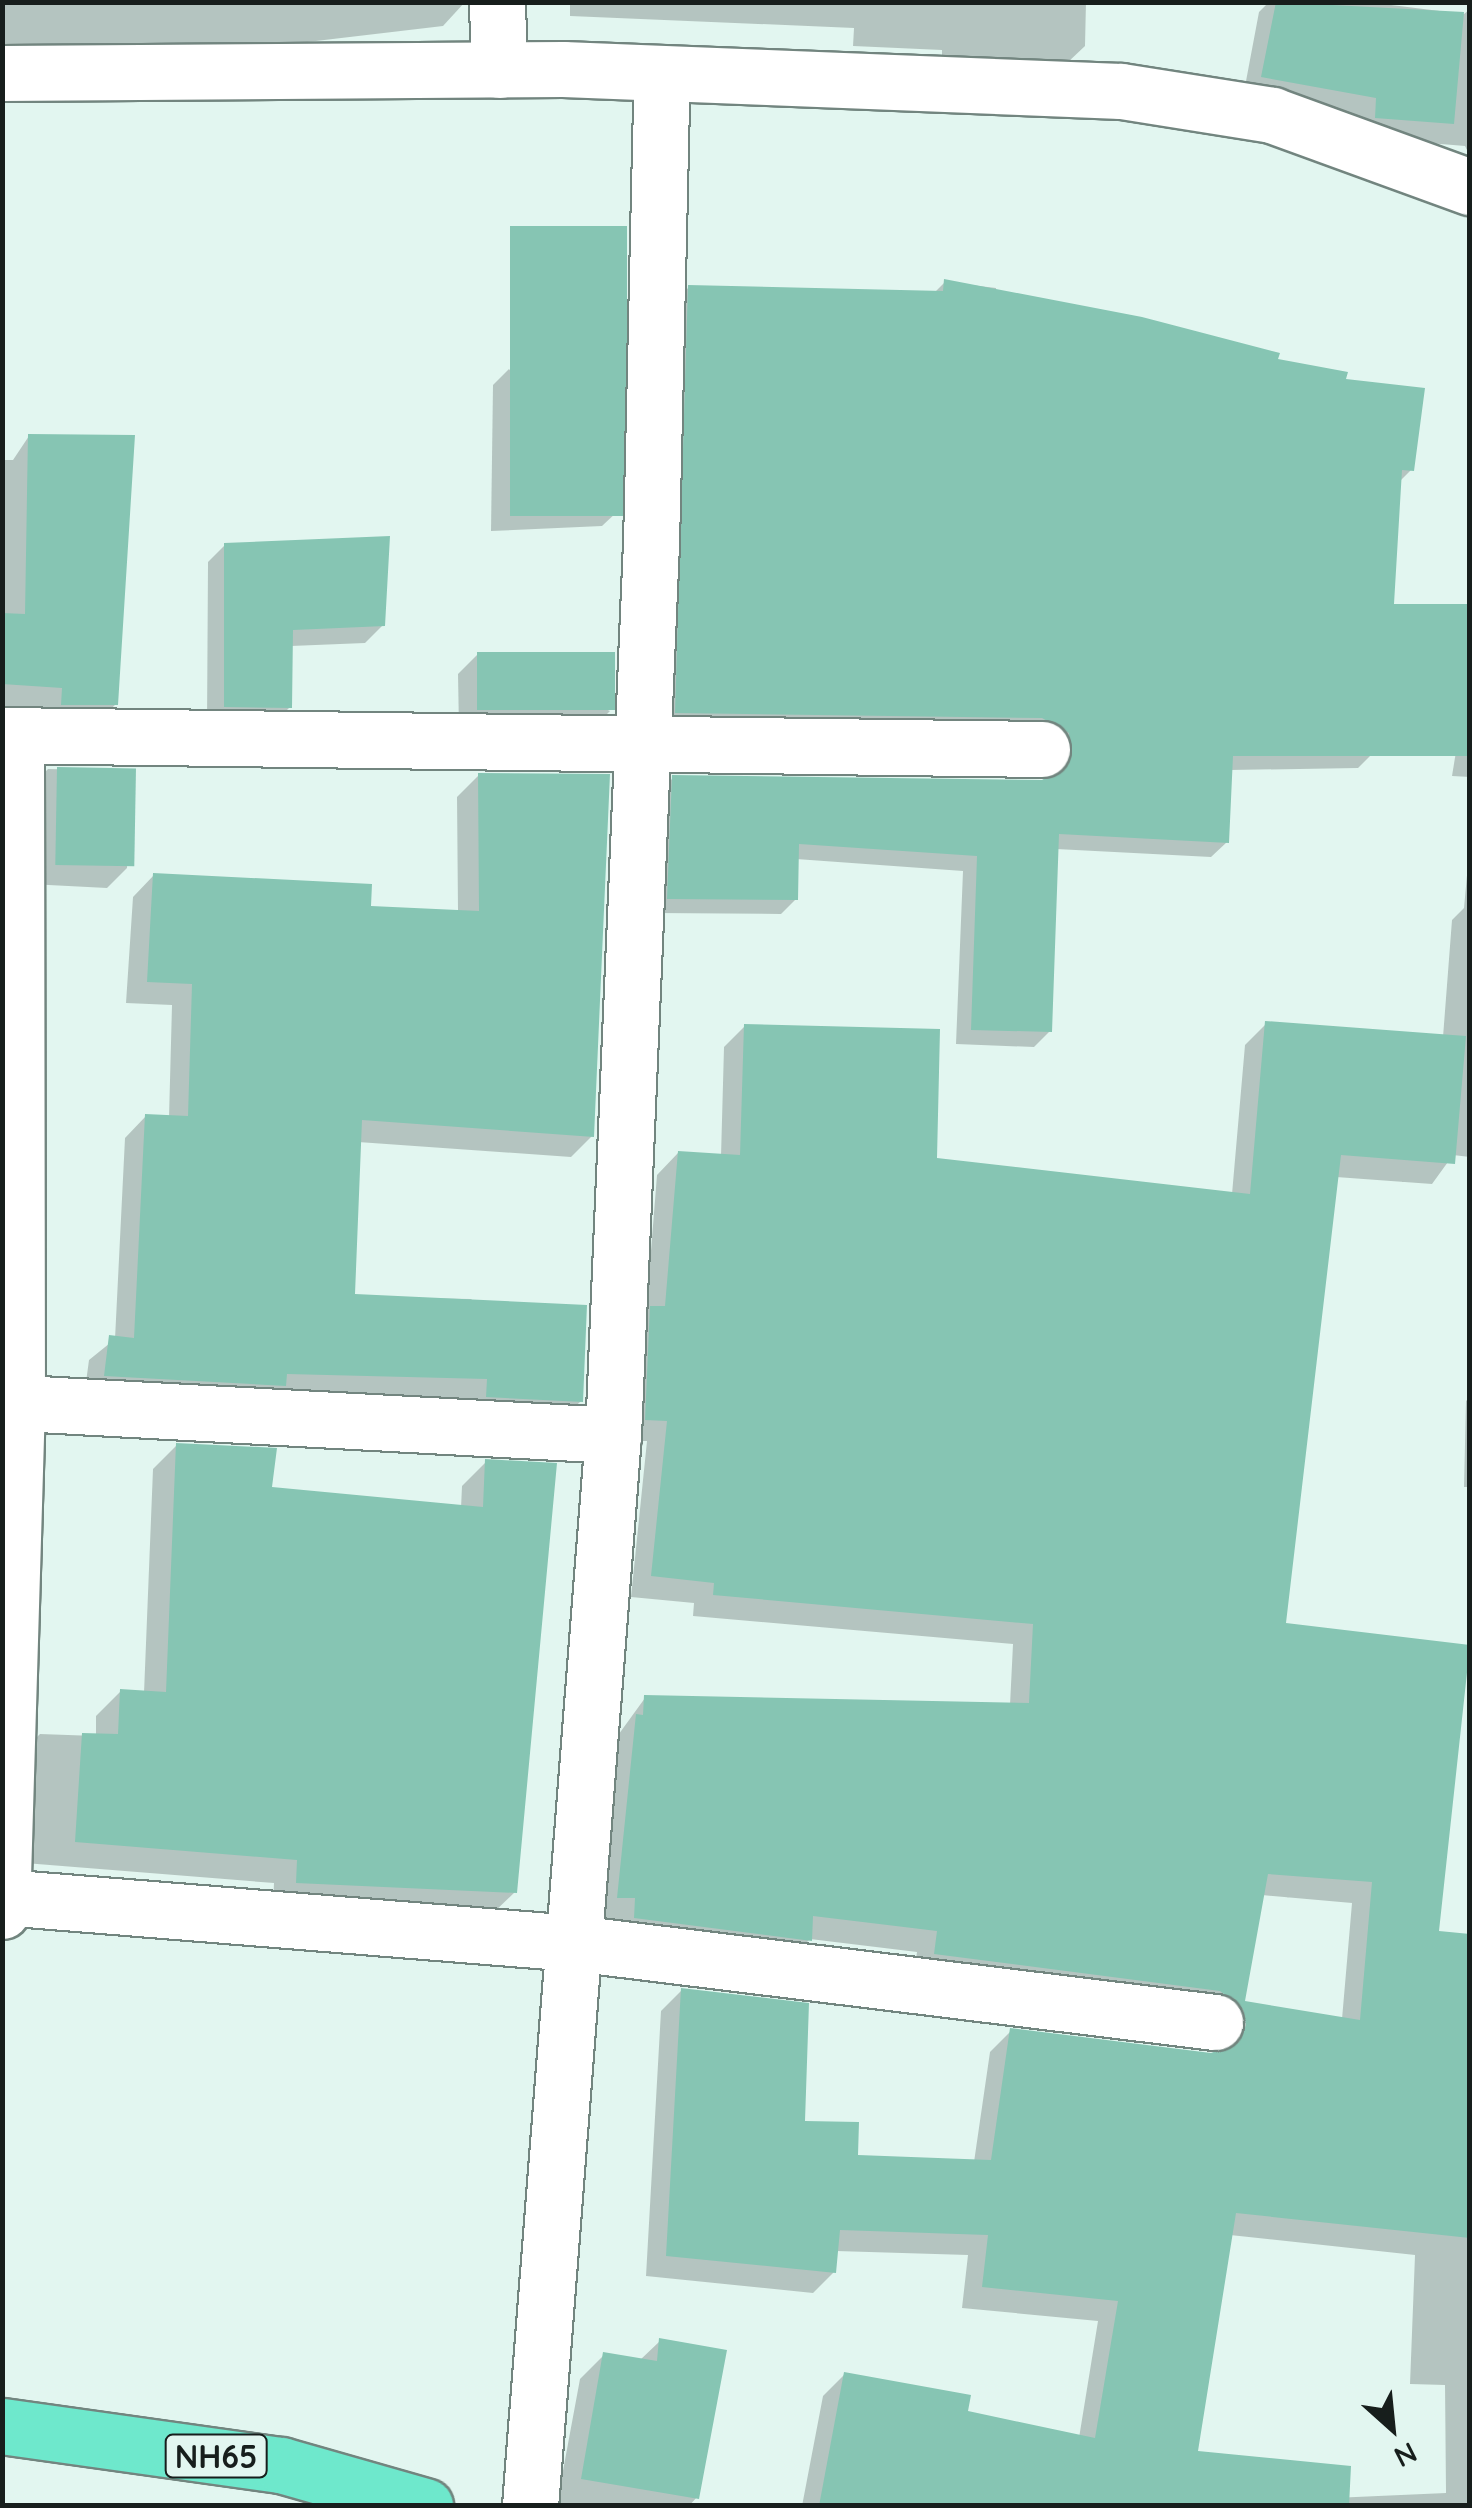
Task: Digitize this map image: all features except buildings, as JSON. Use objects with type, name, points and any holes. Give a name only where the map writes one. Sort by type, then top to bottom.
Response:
[{"type":"highway","name":"NH65","points":[[2,2426],[282,2466],[425,2506]]},
{"type":"street","points":[[496,2],[500,70]]},
{"type":"street","points":[[2,73],[500,70],[1121,91],[1272,115],[1470,187]]},
{"type":"street","points":[[530,2506],[612,1435],[637,748],[651,544],[662,76]]},
{"type":"street","points":[[1042,748],[637,748],[10,736],[10,1402],[3,1902],[574,1943],[1215,2022]]},
{"type":"street","points":[[10,1402],[612,1435]]}]
